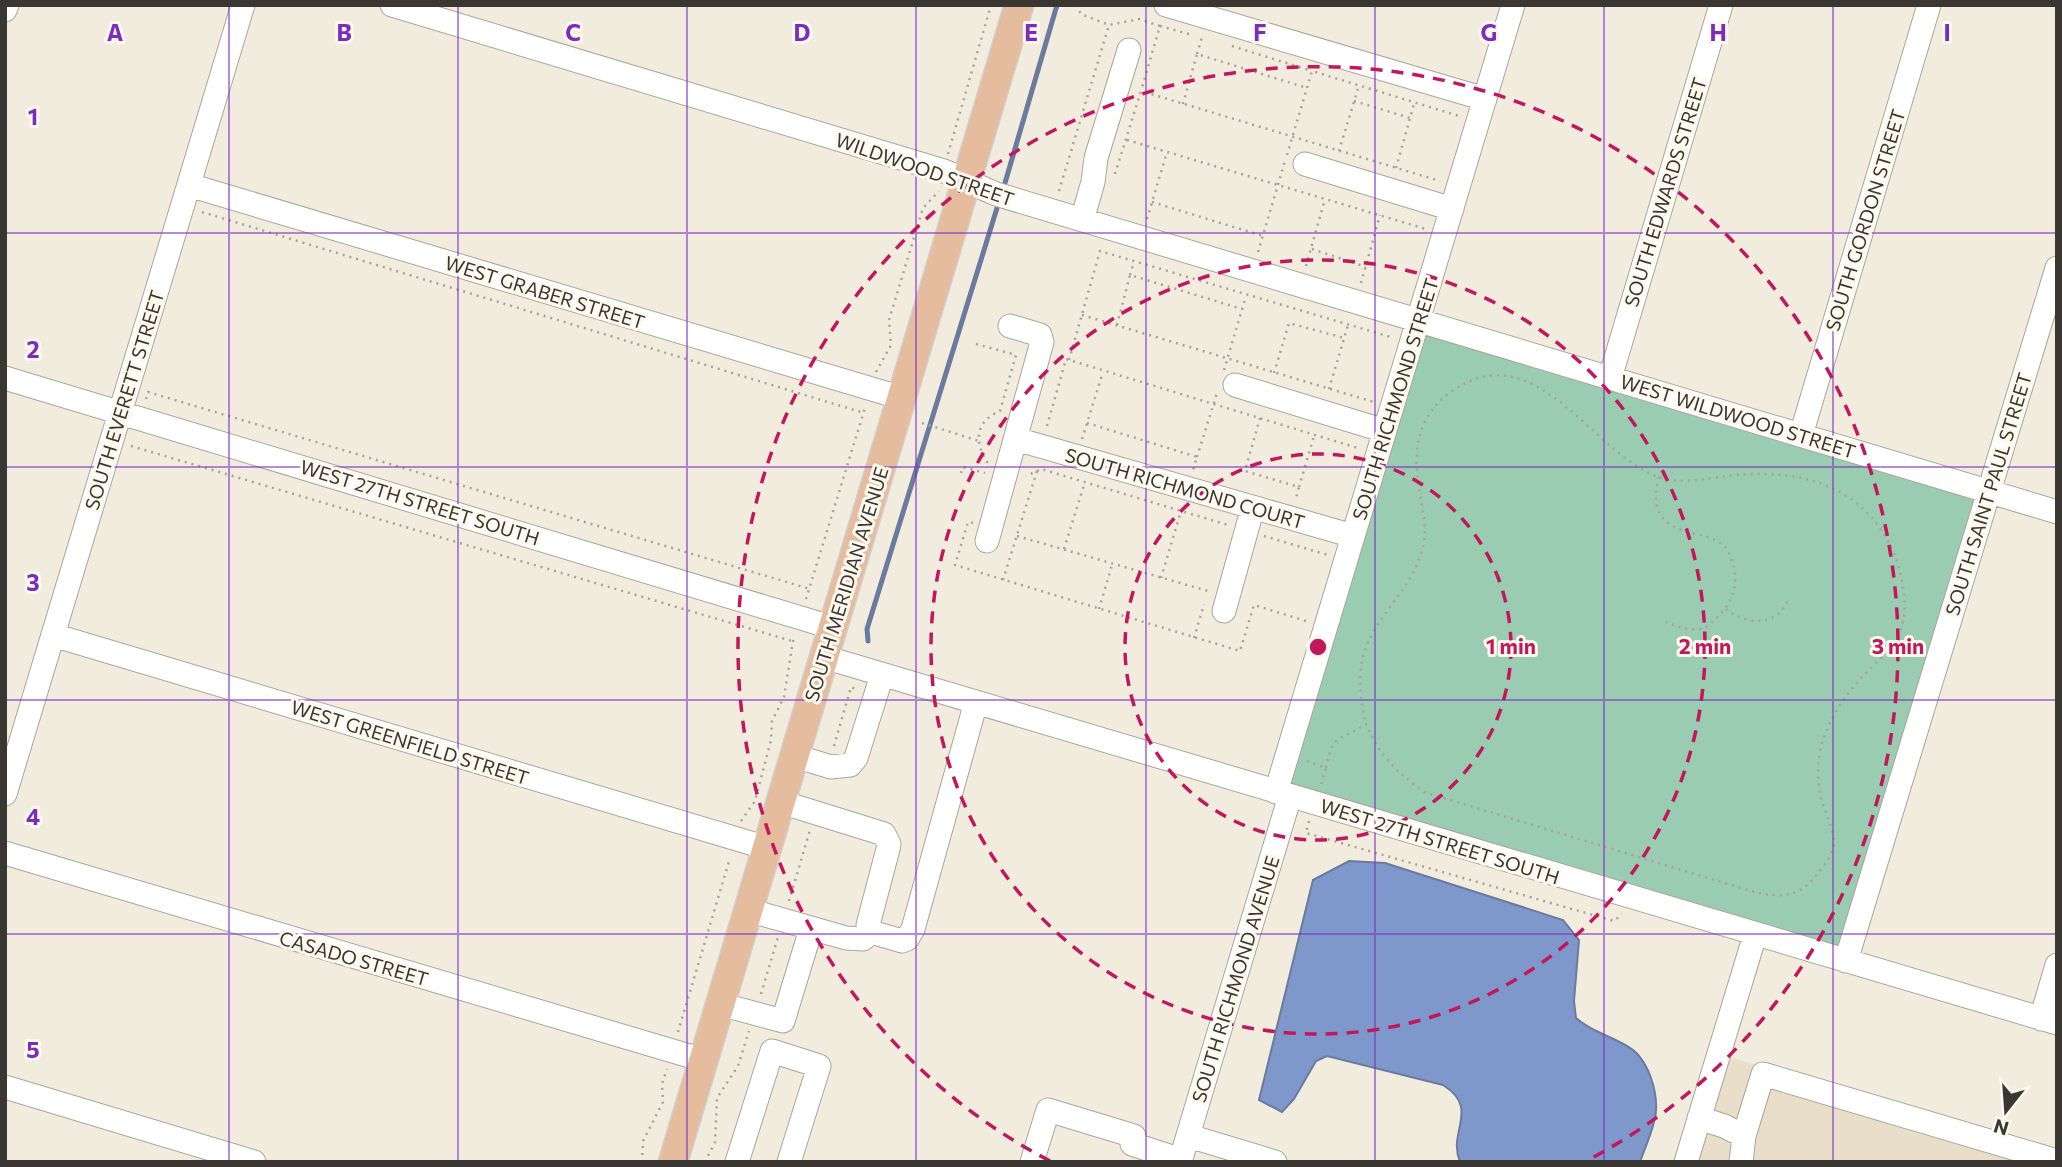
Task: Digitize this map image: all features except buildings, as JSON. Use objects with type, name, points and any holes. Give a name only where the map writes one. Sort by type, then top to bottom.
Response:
[{"type":"main road","name":"SOUTH MERIDIAN AVENUE","points":[[673,1162],[902,398],[955,176],[1019,5]]},
{"type":"street","name":"SOUTH EVERETT STREET","points":[[5,794],[243,5]]},
{"type":"street","name":"WILDWOOD STREET","points":[[392,5],[955,176],[996,194],[1418,321]]},
{"type":"street","name":"SOUTH RICHMOND STREET","points":[[1283,794],[1353,536],[1513,5]]},
{"type":"street","name":"SOUTH EDWARDS STREET","points":[[1610,378],[1721,5]]},
{"type":"street","name":"SOUTH GORDON STREET","points":[[1801,435],[1929,5]]},
{"type":"street","points":[[1163,16],[1485,99]]},
{"type":"street","points":[[1082,220],[1093,182],[1096,158],[1129,50]]},
{"type":"street","points":[[1305,164],[1452,209]]},
{"type":"street","name":"WEST GRABER STREET","points":[[189,185],[902,398]]},
{"type":"street","name":"SOUTH SAINT PAUL STREET","points":[[1846,961],[2057,268]]},
{"type":"street","name":"WEST WILDWOOD STREET","points":[[1418,321],[2057,512]]},
{"type":"street","points":[[982,532],[1016,439],[1042,342],[1040,335],[1034,332],[1010,326]]},
{"type":"street","name":"WEST 27TH STREET SOUTH","points":[[5,378],[834,628]]},
{"type":"street","points":[[1235,385],[1385,431]]},
{"type":"street","name":"SOUTH RICHMOND COURT","points":[[1016,439],[1353,536]]},
{"type":"street","points":[[1224,611],[1253,507]]},
{"type":"street","name":"WEST GREENFIELD STREET","points":[[53,635],[767,848]]},
{"type":"street","name":"WEST 27TH STREET SOUTH","points":[[824,657],[2049,1021]]},
{"type":"street","points":[[795,756],[831,767],[850,765],[856,758],[883,675]]},
{"type":"street","points":[[871,932],[902,941],[911,935],[976,702]]},
{"type":"street","name":"SOUTH RICHMOND AVENUE","points":[[1180,1161],[1283,794]]},
{"type":"street","points":[[781,802],[879,831],[887,838],[888,849],[868,925],[871,932]]},
{"type":"street","name":"CASADO STREET","points":[[5,853],[703,1060]]},
{"type":"street","points":[[748,910],[854,939],[863,939],[871,932]]},
{"type":"street","points":[[720,1004],[783,1021],[811,929]]},
{"type":"street","points":[[1686,1162],[1755,935]]},
{"type":"street","points":[[2049,1021],[2057,965]]},
{"type":"street","points":[[737,1162],[772,1051],[819,1066],[789,1162]]},
{"type":"street","points":[[1741,1162],[1744,1136],[1763,1074],[2057,1161]]},
{"type":"street","points":[[5,1087],[254,1162]]},
{"type":"street","points":[[1031,1162],[1048,1110],[1134,1136],[1127,1153],[1180,1161]]},
{"type":"street","points":[[1699,1118],[1744,1136]]},
{"type":"street","points":[[1189,1136],[1275,1162]]},
{"type":"path","points":[[642,1162],[643,1141],[663,1102],[662,1084],[741,820],[755,801],[771,740],[772,721],[784,697],[792,641],[870,388],[877,368],[891,345],[889,320],[923,208],[955,176],[990,5]]},
{"type":"path","points":[[1163,16],[1202,37],[1183,104]]},
{"type":"path","points":[[1059,192],[1109,25]]},
{"type":"path","points":[[1227,45],[1459,116]]},
{"type":"path","points":[[1197,54],[1307,88]]},
{"type":"path","points":[[1258,252],[1312,71]]},
{"type":"path","points":[[1339,151],[1359,85]]},
{"type":"path","points":[[1113,180],[1141,91],[1440,181]]},
{"type":"path","points":[[1354,101],[1410,118]]},
{"type":"path","points":[[1396,168],[1415,103]]},
{"type":"path","points":[[1126,140],[1426,229]]},
{"type":"path","points":[[1147,219],[1167,152]]},
{"type":"path","points":[[1306,267],[1325,199]]},
{"type":"path","points":[[1152,202],[1262,236]]},
{"type":"path","points":[[202,212],[864,413]]},
{"type":"path","points":[[1361,283],[1380,215]]},
{"type":"path","points":[[1311,249],[1366,267]]},
{"type":"path","points":[[1069,360],[1100,251],[1394,338]]},
{"type":"path","points":[[1117,326],[1134,261]]},
{"type":"path","points":[[1130,275],[1242,309]]},
{"type":"path","points":[[1082,315],[1375,402]]},
{"type":"path","points":[[1274,373],[1289,323],[1344,338]]},
{"type":"path","points":[[1329,389],[1348,325]]},
{"type":"path","points":[[976,344],[1016,355],[1000,411],[989,416],[981,425],[979,441],[987,464],[992,468]]},
{"type":"path","points":[[1046,427],[1066,359],[1361,449]]},
{"type":"path","points":[[1082,439],[1103,371]]},
{"type":"path","points":[[1489,376],[1523,379],[1541,387],[1624,458],[1658,477],[1702,481],[1728,476],[1774,474],[1796,475],[1819,482],[1860,506],[1878,525],[1899,569],[1905,612],[1900,633],[1886,653],[1852,687],[1823,734],[1819,757],[1819,789],[1835,844],[1829,858],[1804,890],[1770,896],[1424,792],[1398,772],[1377,748],[1366,724],[1359,682],[1362,658],[1374,630],[1405,589],[1423,549],[1425,518],[1416,463],[1417,439],[1425,420],[1437,404],[1467,382],[1489,376]]},
{"type":"path","points":[[1260,418],[1245,471],[1300,487]]},
{"type":"path","points":[[1087,423],[1198,457],[1193,471]]},
{"type":"path","points":[[922,424],[979,441]]},
{"type":"path","points":[[1295,501],[1315,435]]},
{"type":"path","points":[[1037,471],[1041,469],[1329,556]]},
{"type":"path","points":[[1658,477],[1654,495],[1660,513],[1671,527],[1709,538],[1726,547],[1737,572],[1736,588],[1726,609],[1704,628],[1685,629],[1667,622]]},
{"type":"path","points":[[1064,549],[1085,482]]},
{"type":"path","points":[[1161,578],[1181,511]]},
{"type":"path","points":[[982,532],[968,522],[955,565],[1240,651],[1254,605],[1310,622]]},
{"type":"path","points":[[1017,536],[1208,591]]},
{"type":"path","points":[[1099,609],[1112,563]]},
{"type":"path","points":[[1726,609],[1736,618],[1766,620],[1780,613],[1790,597]]},
{"type":"path","points":[[1326,768],[1329,750],[1337,738],[1366,724]]},
{"type":"shaded area","points":[[1719,1054],[2057,1153],[2057,1162],[1686,1162]]},
{"type":"green space","points":[[1418,321],[1989,492],[1846,961],[1276,792]]},
{"type":"water","points":[[1349,861],[1385,863],[1563,920],[1579,940],[1574,1001],[1576,1018],[1589,1028],[1633,1050],[1644,1063],[1651,1078],[1656,1111],[1640,1162],[1460,1162],[1457,1140],[1462,1112],[1454,1094],[1443,1085],[1327,1056],[1316,1061],[1294,1099],[1282,1112],[1259,1100],[1313,880]]},
{"type":"waterway","points":[[1005,183],[1057,5]]},
{"type":"waterway","points":[[868,641],[867,629],[997,208]]}]
